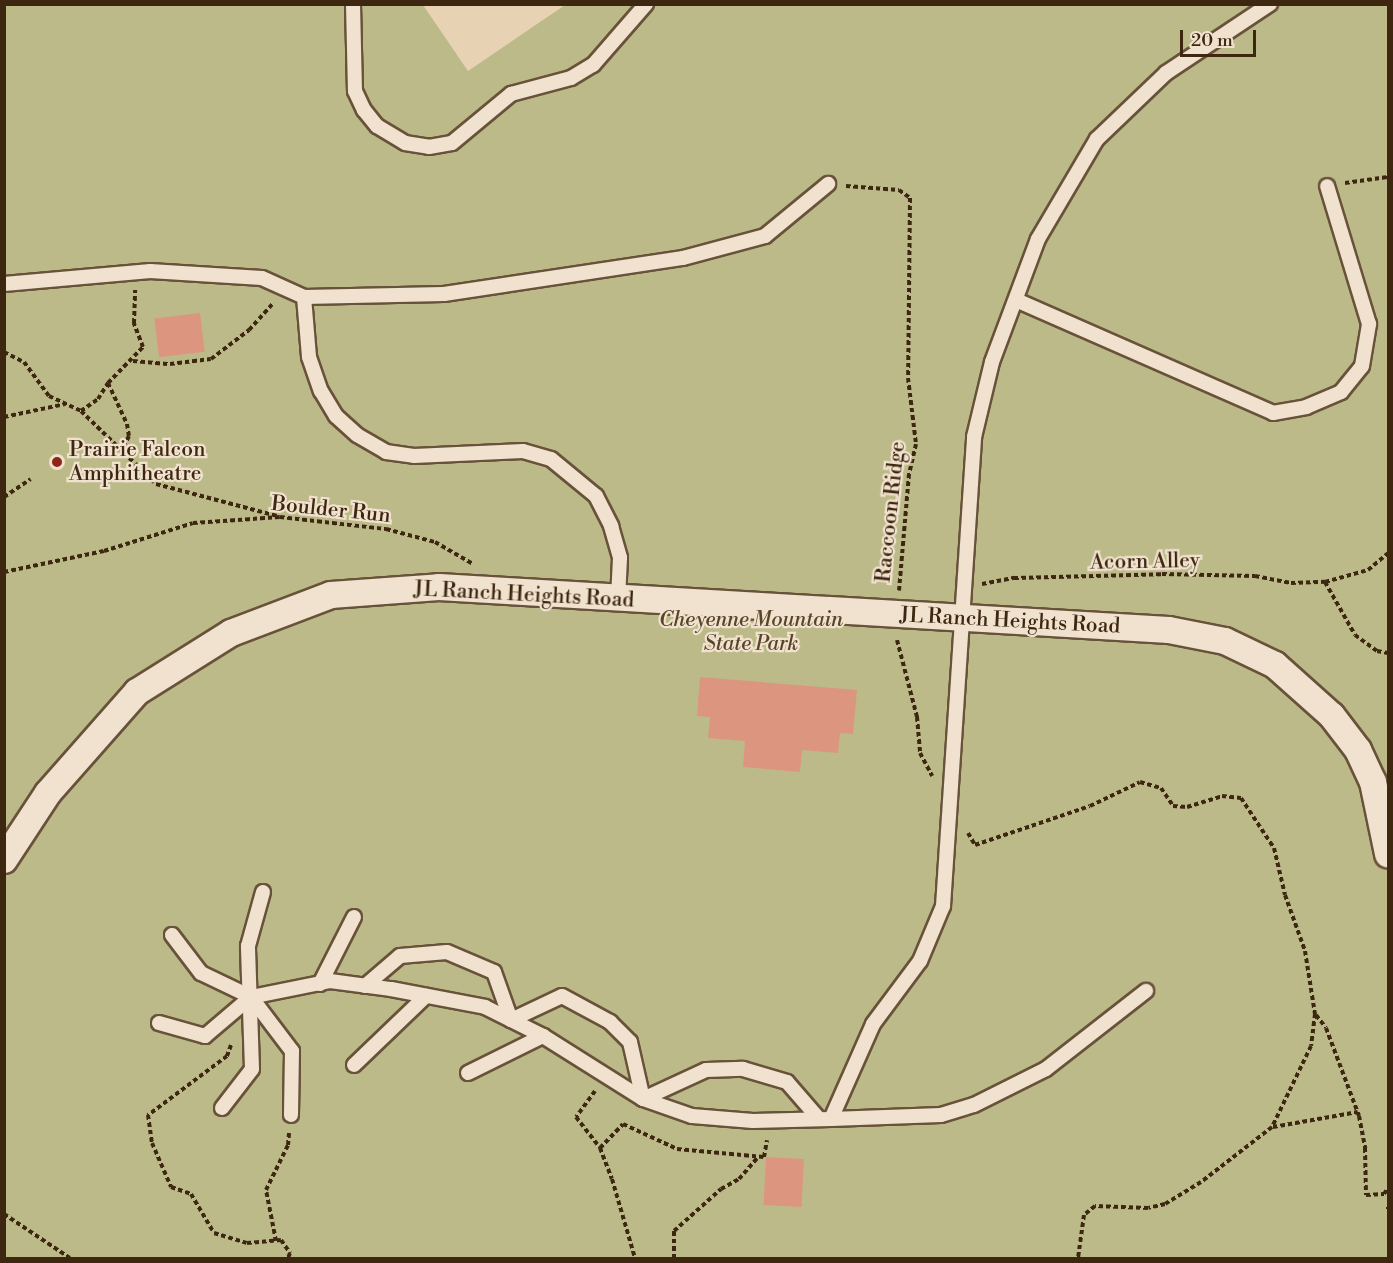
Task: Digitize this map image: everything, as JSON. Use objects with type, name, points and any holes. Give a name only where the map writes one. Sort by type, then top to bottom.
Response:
[{"type":"street","name":"JL Ranch Heights Road","points":[[4,860],[48,793],[137,692],[231,633],[331,595],[439,587],[1169,630],[1225,641],[1275,665],[1332,716],[1358,750],[1373,782],[1389,854]]},
{"type":"lane","points":[[352,4],[355,91],[364,110],[377,126],[405,143],[429,147],[452,142],[511,94],[571,78],[593,65],[646,4]]},
{"type":"lane","points":[[825,1119],[873,1024],[920,961],[943,906],[974,437],[992,362],[1038,239],[1097,139],[1166,73],[1270,4]]},
{"type":"lane","points":[[4,284],[135,272],[221,273],[262,278],[304,297],[444,294],[683,258],[765,236],[828,184]]},
{"type":"lane","points":[[1016,300],[1273,413],[1306,407],[1341,392],[1362,366],[1369,324],[1327,186]]},
{"type":"lane","points":[[304,297],[309,357],[321,392],[336,416],[357,435],[386,452],[414,456],[523,451],[551,459],[596,496],[611,526],[620,558],[618,599]]},
{"type":"lane","points":[[222,1108],[252,1069],[248,946],[263,892]]},
{"type":"lane","points":[[320,984],[354,917]]},
{"type":"lane","points":[[172,935],[201,973],[251,997],[292,1051],[291,1115]]},
{"type":"lane","points":[[365,986],[400,956],[447,952],[494,972],[511,1020]]},
{"type":"lane","points":[[159,1023],[205,1036],[251,997],[320,984],[365,986],[485,1007],[543,1036],[643,1099],[692,1116],[753,1121],[825,1119],[941,1115],[982,1102],[1046,1069],[1146,991]]},
{"type":"lane","points":[[354,1065],[426,996]]},
{"type":"lane","points":[[511,1020],[562,996],[610,1022],[630,1042],[643,1099]]},
{"type":"lane","points":[[468,1073],[543,1036]]},
{"type":"lane","points":[[643,1099],[706,1070],[743,1069],[787,1082],[825,1119]]},
{"type":"path","points":[[1327,186],[1389,177]]},
{"type":"path","name":"Raccoon Ridge","points":[[828,184],[898,190],[910,198],[908,378],[916,444],[909,474],[899,592],[882,613],[903,649],[921,753],[975,845],[1090,806],[1140,782],[1161,788],[1173,806],[1186,807],[1222,796],[1241,798],[1274,848],[1284,895],[1305,951],[1315,1014],[1311,1046],[1272,1127],[1201,1182],[1165,1204],[1148,1208],[1095,1206],[1084,1215],[1078,1258]]},
{"type":"path","points":[[81,411],[98,399],[108,383],[133,361],[143,347],[134,323],[135,272]]},
{"type":"path","points":[[133,361],[170,364],[211,359],[269,312],[281,286]]},
{"type":"path","points":[[4,352],[24,362],[49,396],[81,411],[123,448],[156,484],[280,517]]},
{"type":"path","points":[[108,383],[127,424],[129,436],[123,448]]},
{"type":"path","points":[[4,417],[66,404]]},
{"type":"path","points":[[4,497],[31,479]]},
{"type":"path","name":"Boulder Run","points":[[4,572],[104,551],[193,523],[280,517],[386,529],[435,542],[468,559],[498,591]]},
{"type":"path","name":"Acorn Alley","points":[[966,582],[1162,574],[1255,576],[1291,584],[1325,582],[1368,570],[1389,553]]},
{"type":"path","points":[[1325,582],[1355,635],[1377,651],[1389,654]]},
{"type":"path","points":[[1315,1014],[1326,1028],[1358,1112],[1365,1148],[1366,1195],[1384,1194],[1389,1188]]},
{"type":"path","points":[[235,1036],[227,1056],[148,1116],[152,1143],[171,1187],[191,1194],[214,1233],[247,1243],[281,1240],[290,1252],[288,1258]]},
{"type":"path","points":[[607,1076],[576,1117],[600,1148],[635,1258]]},
{"type":"path","points":[[1272,1127],[1358,1112]]},
{"type":"path","points":[[276,1241],[266,1190],[288,1145],[291,1115]]},
{"type":"path","points":[[600,1148],[623,1124],[677,1149],[759,1157],[764,1157],[767,1136],[779,1137]]},
{"type":"path","points":[[674,1258],[674,1231],[721,1189],[739,1179],[759,1157]]},
{"type":"path","points":[[4,1214],[69,1258]]},
{"type":"green space","name":"Cheyenne Mountain State Park","points":[[5,5],[423,5],[468,71],[565,5],[1388,5],[1388,1258],[5,1258]]},
{"type":"building","points":[[200,313],[205,352],[159,357],[154,319]]},
{"type":"building","points":[[700,677],[857,690],[853,734],[840,733],[838,753],[802,750],[800,772],[743,767],[745,741],[708,738],[710,717],[697,716]]},
{"type":"building","points":[[766,1157],[804,1159],[801,1207],[763,1205]]},
{"type":"place","name":"Prairie Falcon Amphitheatre","points":[[57,462]]}]
